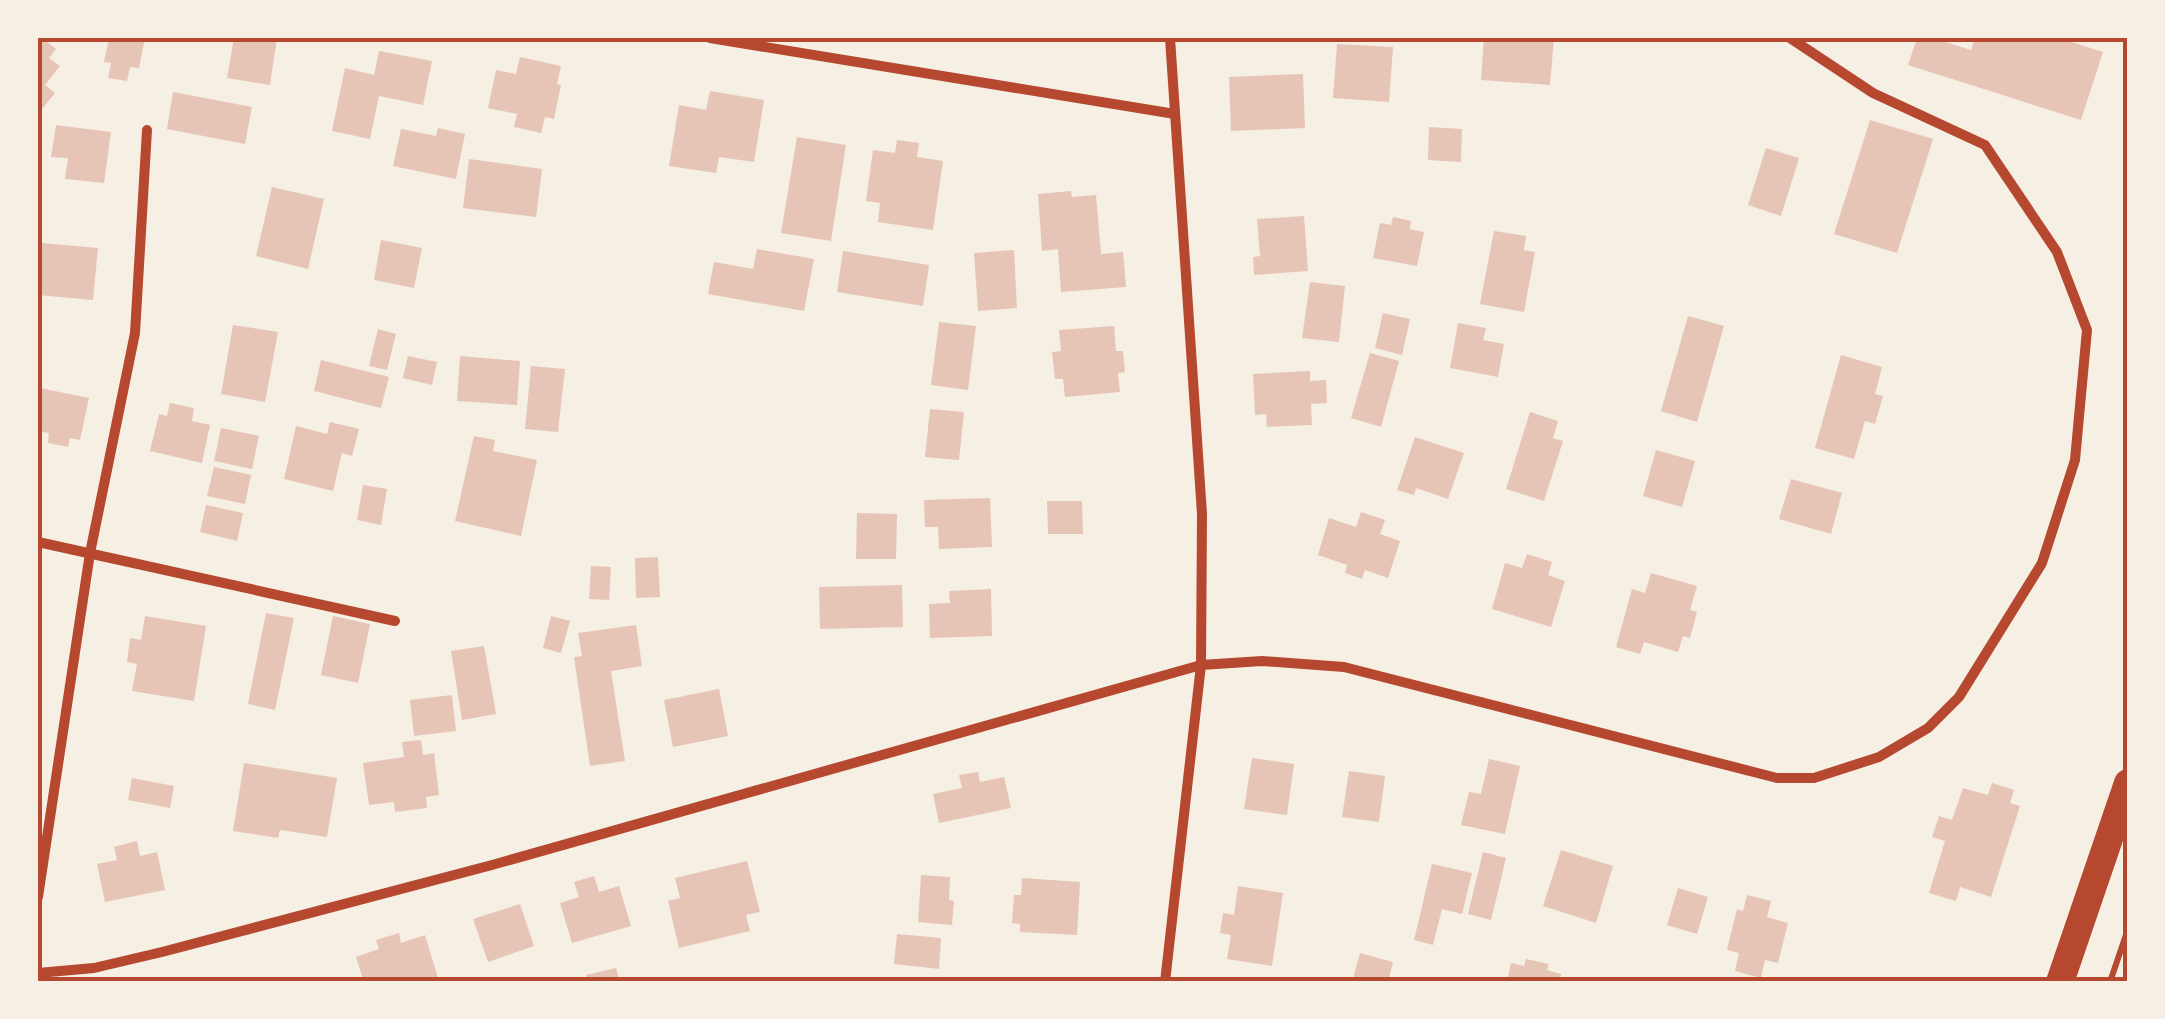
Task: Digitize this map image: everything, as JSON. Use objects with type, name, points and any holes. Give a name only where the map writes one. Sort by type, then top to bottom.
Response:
[{"type":"highway","points":[[2060,982],[2128,783]]},
{"type":"street","points":[[710,38],[1175,114]]},
{"type":"street","points":[[1165,982],[1200,665],[1202,514],[1170,38]]},
{"type":"street","points":[[38,973],[94,968],[162,952],[474,870],[1200,665],[1262,661],[1344,667],[1777,778],[1814,778],[1880,757],[1928,728],[1959,697],[2042,563],[2075,460],[2087,330],[2057,252],[1985,145],[1874,92],[1790,38]]},
{"type":"street","points":[[38,897],[90,553],[135,333],[146,130]]},
{"type":"street","points":[[38,542],[395,621]]},
{"type":"path","points":[[2110,982],[2128,929]]},
{"type":"building","points":[[38,38],[56,49],[49,58],[60,66],[45,85],[55,93],[38,114]]},
{"type":"building","points":[[109,38],[145,38],[139,68],[130,67],[127,81],[108,78],[111,63],[104,62]]},
{"type":"building","points":[[234,38],[277,38],[270,85],[227,78]]},
{"type":"building","points":[[1484,38],[1554,38],[1550,85],[1481,80]]},
{"type":"building","points":[[1917,38],[1933,38],[1971,50],[1975,38],[2059,38],[2103,52],[2081,120],[1908,65]]},
{"type":"building","points":[[1337,44],[1393,47],[1389,102],[1333,98]]},
{"type":"building","points":[[379,51],[432,61],[423,105],[379,96],[370,139],[332,131],[345,68],[374,75]]},
{"type":"building","points":[[520,57],[561,66],[554,119],[545,117],[541,133],[514,127],[517,114],[488,108],[496,70],[516,74]]},
{"type":"building","points":[[1303,74],[1305,128],[1231,131],[1229,77]]},
{"type":"building","points":[[710,91],[764,100],[754,162],[719,157],[716,173],[669,166],[679,105],[706,110]]},
{"type":"building","points":[[173,92],[252,107],[245,144],[167,129]]},
{"type":"building","points":[[1870,120],[1933,139],[1897,253],[1834,234]]},
{"type":"building","points":[[56,125],[111,132],[104,183],[65,179],[68,158],[51,157]]},
{"type":"building","points":[[1429,127],[1462,129],[1461,162],[1428,160]]},
{"type":"building","points":[[438,128],[465,134],[456,179],[393,166],[401,129],[436,136]]},
{"type":"building","points":[[797,137],[846,145],[831,241],[781,233]]},
{"type":"building","points":[[897,140],[919,143],[917,157],[943,161],[933,230],[878,222],[880,203],[866,201],[873,150],[895,153]]},
{"type":"building","points":[[1766,148],[1799,158],[1781,216],[1748,205]]},
{"type":"building","points":[[469,159],[542,169],[536,217],[463,208]]},
{"type":"building","points":[[272,187],[324,199],[308,269],[256,256]]},
{"type":"building","points":[[1071,191],[1072,197],[1096,195],[1101,254],[1123,252],[1126,287],[1061,292],[1058,249],[1042,251],[1038,194]]},
{"type":"building","points":[[1304,216],[1308,271],[1254,275],[1253,257],[1260,256],[1257,219]]},
{"type":"building","points":[[1393,217],[1411,221],[1410,229],[1424,232],[1417,266],[1373,258],[1380,223],[1391,225]]},
{"type":"building","points":[[1494,231],[1526,236],[1524,250],[1535,252],[1524,312],[1480,304]]},
{"type":"building","points":[[381,240],[422,248],[414,288],[374,280]]},
{"type":"building","points":[[42,243],[98,248],[93,300],[38,295]]},
{"type":"building","points":[[757,249],[814,259],[804,311],[708,294],[714,262],[753,269]]},
{"type":"building","points":[[1014,250],[1017,308],[978,311],[974,253]]},
{"type":"building","points":[[843,251],[929,265],[923,306],[837,292]]},
{"type":"building","points":[[1310,282],[1345,286],[1339,342],[1302,338]]},
{"type":"building","points":[[1383,313],[1410,319],[1402,355],[1375,348]]},
{"type":"building","points":[[1688,316],[1724,326],[1697,422],[1661,411]]},
{"type":"building","points":[[939,322],[976,326],[968,390],[931,385]]},
{"type":"building","points":[[1458,323],[1486,328],[1483,340],[1504,344],[1498,377],[1450,368]]},
{"type":"building","points":[[233,325],[278,332],[265,402],[221,394]]},
{"type":"building","points":[[1114,326],[1116,351],[1123,351],[1125,372],[1118,373],[1120,392],[1065,397],[1063,379],[1055,379],[1052,352],[1061,351],[1059,330]]},
{"type":"building","points":[[378,329],[396,334],[387,370],[369,366]]},
{"type":"building","points":[[1370,353],[1399,361],[1381,427],[1351,418]]},
{"type":"building","points":[[1841,355],[1882,367],[1875,394],[1883,396],[1875,424],[1865,421],[1854,459],[1815,448]]},
{"type":"building","points":[[408,356],[437,362],[432,385],[403,378]]},
{"type":"building","points":[[460,356],[520,361],[517,405],[457,401]]},
{"type":"building","points":[[321,360],[389,377],[381,408],[314,391]]},
{"type":"building","points":[[531,366],[565,369],[558,432],[525,429]]},
{"type":"building","points":[[1310,371],[1310,381],[1326,380],[1327,403],[1311,404],[1312,425],[1267,427],[1266,414],[1255,415],[1253,374]]},
{"type":"building","points":[[40,388],[89,398],[80,440],[70,438],[68,447],[48,443],[49,433],[38,431]]},
{"type":"building","points":[[170,403],[194,408],[192,421],[210,425],[202,463],[150,451],[159,414],[167,416]]},
{"type":"building","points":[[930,409],[964,412],[959,460],[925,457]]},
{"type":"building","points":[[1530,412],[1558,421],[1553,438],[1563,441],[1544,501],[1506,489]]},
{"type":"building","points":[[330,422],[359,429],[352,456],[342,453],[333,491],[284,479],[296,426],[327,434]]},
{"type":"building","points":[[221,428],[259,436],[252,469],[214,461]]},
{"type":"building","points":[[474,436],[495,440],[493,451],[537,460],[521,536],[455,521]]},
{"type":"building","points":[[1415,437],[1464,453],[1448,499],[1416,488],[1414,495],[1397,490]]},
{"type":"building","points":[[1656,450],[1695,461],[1682,507],[1643,496]]},
{"type":"building","points":[[214,467],[251,475],[245,504],[207,496]]},
{"type":"building","points":[[1791,479],[1842,493],[1831,534],[1779,519]]},
{"type":"building","points":[[363,485],[387,489],[381,525],[357,520]]},
{"type":"building","points":[[990,498],[992,547],[939,549],[938,527],[925,527],[924,500]]},
{"type":"building","points":[[1047,501],[1082,501],[1083,534],[1048,534]]},
{"type":"building","points":[[206,505],[243,513],[237,541],[200,532]]},
{"type":"building","points":[[1361,512],[1385,520],[1380,534],[1400,541],[1388,578],[1365,570],[1362,579],[1345,573],[1347,565],[1318,555],[1329,518],[1356,527]]},
{"type":"building","points":[[857,513],[897,514],[896,559],[856,559]]},
{"type":"building","points":[[1527,554],[1552,562],[1548,575],[1565,581],[1551,627],[1492,609],[1505,563],[1522,568]]},
{"type":"building","points":[[658,557],[660,597],[636,598],[635,558]]},
{"type":"building","points":[[591,566],[611,567],[609,600],[589,599]]},
{"type":"building","points":[[1651,573],[1697,586],[1690,610],[1697,612],[1690,638],[1683,636],[1678,652],[1644,642],[1640,654],[1616,647],[1632,589],[1645,593]]},
{"type":"building","points":[[902,585],[903,627],[820,629],[819,587]]},
{"type":"building","points":[[991,589],[992,636],[930,638],[929,604],[950,603],[949,591]]},
{"type":"building","points":[[266,613],[294,618],[275,710],[248,704]]},
{"type":"building","points":[[145,616],[206,626],[194,701],[132,691],[137,664],[127,662],[130,638],[141,640]]},
{"type":"building","points":[[333,616],[370,624],[358,683],[321,675]]},
{"type":"building","points":[[551,616],[570,621],[561,653],[543,648]]},
{"type":"building","points":[[636,625],[642,666],[611,671],[625,761],[590,766],[574,657],[582,656],[578,633]]},
{"type":"building","points":[[484,646],[496,714],[462,720],[451,651]]},
{"type":"building","points":[[719,689],[728,736],[673,747],[664,700]]},
{"type":"building","points":[[452,695],[456,731],[414,736],[410,700]]},
{"type":"building","points":[[421,740],[423,755],[434,753],[439,795],[426,797],[427,808],[395,812],[394,802],[369,805],[363,763],[404,757],[402,742]]},
{"type":"building","points":[[1252,758],[1294,764],[1287,815],[1244,809]]},
{"type":"building","points":[[1489,759],[1520,766],[1505,834],[1461,825],[1469,792],[1481,794]]},
{"type":"building","points":[[244,763],[337,778],[327,837],[280,830],[278,838],[233,831]]},
{"type":"building","points":[[1349,771],[1385,776],[1379,822],[1342,817]]},
{"type":"building","points":[[978,772],[980,782],[1004,777],[1011,808],[939,823],[933,794],[962,788],[959,775]]},
{"type":"building","points":[[132,778],[174,786],[170,808],[128,800]]},
{"type":"building","points":[[1992,783],[2014,790],[2010,803],[2020,806],[1991,897],[1960,887],[1956,901],[1929,893],[1945,841],[1932,837],[1939,816],[1952,820],[1963,788],[1988,795]]},
{"type":"building","points":[[137,841],[140,856],[157,852],[165,890],[105,902],[97,864],[117,860],[114,847]]},
{"type":"building","points":[[1561,850],[1613,866],[1596,923],[1543,906]]},
{"type":"building","points":[[1483,852],[1506,858],[1491,920],[1468,914]]},
{"type":"building","points":[[747,861],[760,912],[746,915],[750,931],[679,948],[668,901],[680,898],[675,878]]},
{"type":"building","points":[[1432,864],[1472,873],[1462,914],[1442,909],[1433,945],[1414,940]]},
{"type":"building","points":[[921,875],[950,877],[952,925],[918,922]]},
{"type":"building","points":[[594,876],[599,892],[619,886],[631,926],[572,943],[560,903],[579,897],[574,882]]},
{"type":"building","points":[[1022,878],[1080,882],[1077,935],[1020,932],[1020,924],[1012,923],[1014,895],[1021,895]]},
{"type":"building","points":[[1238,886],[1283,893],[1272,966],[1227,959],[1231,935],[1220,933],[1223,913],[1234,915]]},
{"type":"building","points":[[1678,888],[1708,897],[1697,934],[1667,925]]},
{"type":"building","points":[[1747,895],[1771,901],[1767,917],[1788,923],[1778,963],[1765,960],[1761,978],[1735,971],[1739,953],[1727,950],[1737,909],[1743,911]]},
{"type":"building","points":[[520,904],[534,946],[488,962],[473,919]]},
{"type":"building","points":[[399,933],[401,943],[425,935],[438,978],[429,982],[364,982],[356,957],[379,949],[376,940]]},
{"type":"building","points":[[897,934],[941,938],[939,969],[894,964]]},
{"type":"building","points":[[1360,953],[1393,962],[1388,982],[1352,982]]},
{"type":"building","points":[[1526,959],[1549,964],[1547,970],[1561,974],[1560,982],[1507,982],[1511,963],[1524,966]]},
{"type":"building","points":[[616,968],[620,982],[588,982],[586,975]]}]
